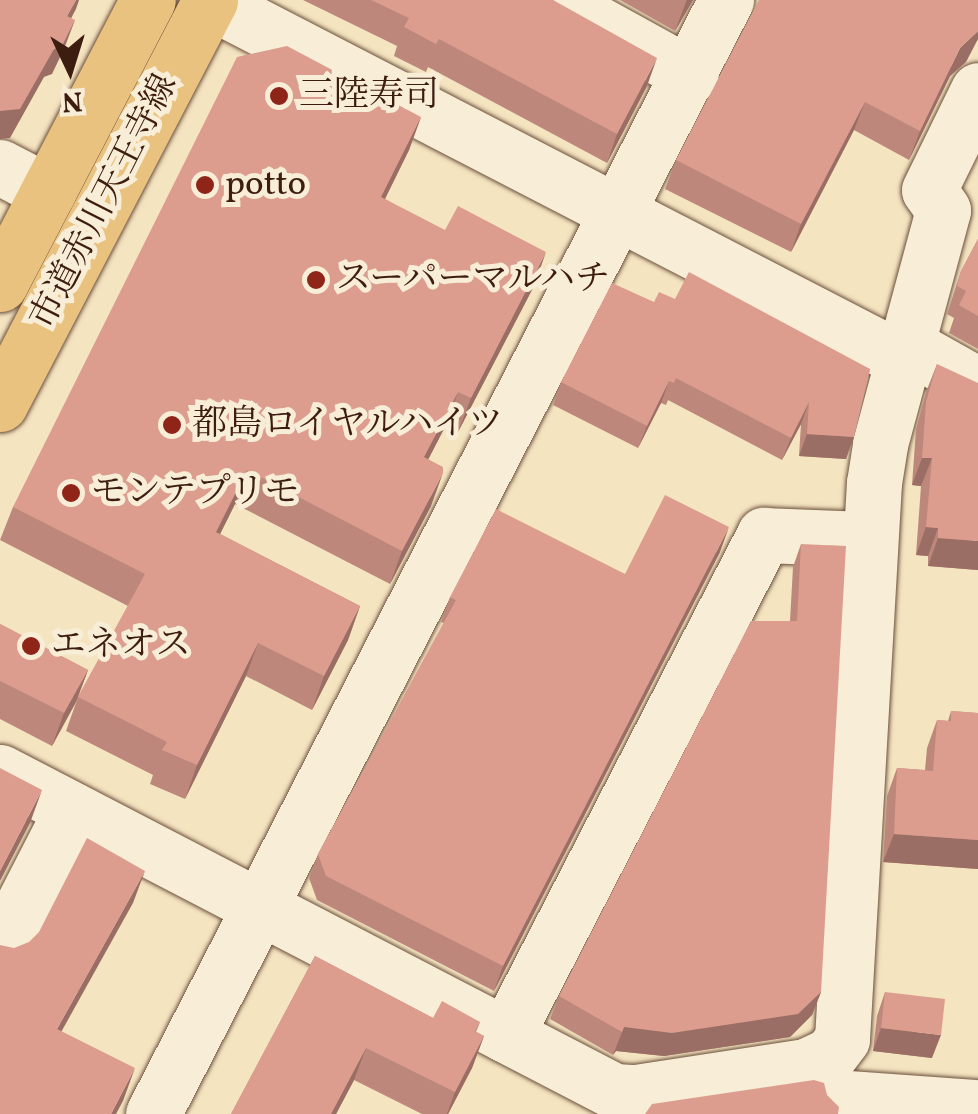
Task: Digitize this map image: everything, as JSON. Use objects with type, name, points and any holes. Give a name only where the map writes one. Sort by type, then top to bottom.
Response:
[{"type":"main road","name":"市道赤川天王寺線","points":[[0,284],[148,0]]},
{"type":"main road","name":"市道赤川天王寺線","points":[[0,404],[209,0]]},
{"type":"street","points":[[209,0],[619,214],[978,384]]},
{"type":"street","points":[[555,0],[691,75]]},
{"type":"street","points":[[153,1114],[691,75],[726,0]]},
{"type":"street","points":[[838,1091],[837,1048],[842,1039],[870,539],[880,444],[944,210],[929,190],[978,90]]},
{"type":"street","points":[[0,167],[48,192]]},
{"type":"street","points":[[506,1035],[764,535],[870,539]]},
{"type":"street","points":[[0,772],[506,1035],[617,1103],[838,1091],[978,1107]]},
{"type":"street","points":[[0,949],[72,809]]},
{"type":"building","points":[[0,0],[76,0],[67,16],[75,20],[62,46],[54,49],[20,109],[0,111]]},
{"type":"building","points":[[371,0],[553,0],[657,58],[617,134],[439,39],[436,44],[404,27],[409,18]]},
{"type":"building","points":[[759,0],[978,0],[978,31],[960,48],[920,131],[865,102],[801,224],[676,160]]},
{"type":"building","points":[[287,46],[421,117],[381,197],[445,230],[458,206],[546,252],[471,398],[458,392],[424,457],[443,467],[443,473],[402,551],[247,470],[216,532],[360,606],[324,676],[258,643],[197,765],[162,750],[167,742],[78,697],[145,574],[13,507],[237,57]]},
{"type":"building","points":[[978,239],[978,316],[959,305],[966,291],[957,286]]},
{"type":"building","points":[[689,272],[870,369],[854,437],[807,434],[809,402],[791,438],[676,378],[674,383],[669,381],[647,426],[561,382],[612,283],[654,302],[659,292],[675,299]]},
{"type":"building","points":[[937,364],[978,383],[978,541],[938,538],[938,528],[926,527],[932,458],[922,458],[926,402]]},
{"type":"building","points":[[665,495],[729,527],[503,966],[326,876],[318,854],[456,600],[450,597],[496,509],[625,574]]},
{"type":"building","points":[[801,544],[846,546],[821,992],[798,1014],[672,1033],[624,1027],[622,1032],[559,996],[751,621],[797,621]]},
{"type":"building","points":[[0,624],[88,670],[64,713],[0,681]]},
{"type":"building","points":[[951,711],[978,713],[978,840],[894,834],[897,768],[933,771],[937,720],[951,721]]},
{"type":"building","points":[[0,768],[42,790],[0,871]]},
{"type":"building","points":[[87,838],[145,871],[57,1029],[135,1068],[111,1114],[0,1114],[0,945],[14,948],[29,942],[39,932]]},
{"type":"building","points":[[315,956],[433,1018],[442,1001],[480,1022],[475,1031],[484,1036],[455,1092],[366,1048],[331,1114],[231,1114]]},
{"type":"building","points":[[885,992],[945,999],[941,1035],[881,1028]]},
{"type":"building","points":[[814,1080],[824,1083],[827,1095],[839,1107],[838,1114],[645,1114],[652,1104]]},
{"type":"place","name":"三陸寿司","points":[[279,96]]},
{"type":"place","name":"potto","points":[[205,185]]},
{"type":"place","name":"スーパーマルハチ","points":[[316,280]]},
{"type":"place","name":"都島ロイヤルハイツ","points":[[172,425]]},
{"type":"place","name":"モンテプリモ","points":[[71,493]]},
{"type":"place","name":"エネオス","points":[[31,646]]}]
